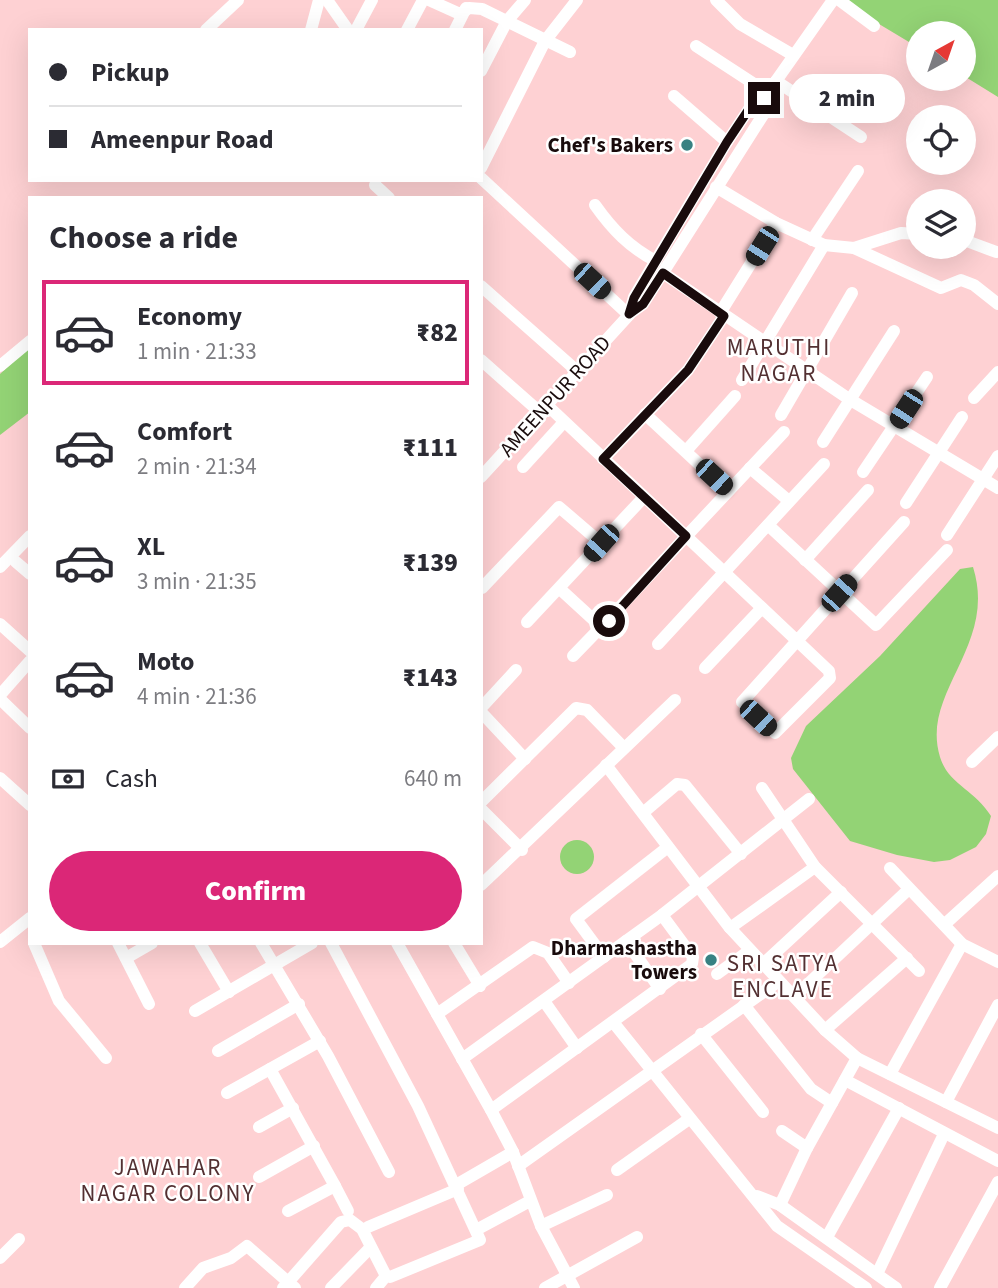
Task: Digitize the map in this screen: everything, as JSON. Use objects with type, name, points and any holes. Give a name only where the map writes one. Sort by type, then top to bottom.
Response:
[{"type":"street","points":[[208,28],[239,0]]},
{"type":"street","points":[[311,28],[310,22],[318,0]]},
{"type":"street","points":[[327,0],[347,28]]},
{"type":"street","points":[[357,28],[372,0]]},
{"type":"street","points":[[408,28],[423,0]]},
{"type":"street","points":[[429,0],[453,12],[463,13],[474,7],[570,52]]},
{"type":"street","points":[[456,28],[471,0]]},
{"type":"street","points":[[483,67],[507,22],[525,0]]},
{"type":"street","points":[[483,164],[545,41],[577,0]]},
{"type":"street","points":[[660,267],[762,115],[766,96],[776,80],[833,0]]},
{"type":"street","points":[[839,0],[874,26]]},
{"type":"street","points":[[722,2],[765,42],[793,55]]},
{"type":"street","points":[[696,46],[766,96]]},
{"type":"street","points":[[776,80],[861,137]]},
{"type":"street","points":[[674,96],[734,157]]},
{"type":"street","points":[[660,267],[725,145],[751,106],[766,96]]},
{"type":"street","points":[[742,380],[858,171]]},
{"type":"street","points":[[483,180],[629,314]]},
{"type":"street","points":[[375,185],[387,196]]},
{"type":"street","points":[[716,187],[776,223],[818,243],[854,248],[941,288],[961,280],[996,297]]},
{"type":"street","points":[[595,205],[620,236],[638,252],[722,314],[849,399],[998,488]]},
{"type":"street","points":[[603,459],[688,370],[776,223]]},
{"type":"street","points":[[854,248],[906,233]]},
{"type":"street","points":[[976,244],[996,252]]},
{"type":"street","name":"AMEENPUR ROAD","points":[[484,469],[545,410],[629,314],[643,304],[660,267]]},
{"type":"street","points":[[483,288],[577,371]]},
{"type":"street","points":[[780,415],[852,293]]},
{"type":"street","points":[[823,442],[894,331]]},
{"type":"street","points":[[0,366],[28,343]]},
{"type":"street","points":[[483,362],[564,422],[797,640],[829,671],[831,678],[775,733],[742,702],[797,640],[839,593],[904,522]]},
{"type":"street","points":[[974,398],[998,372]]},
{"type":"street","points":[[863,472],[927,377]]},
{"type":"street","points":[[686,451],[736,396]]},
{"type":"street","points":[[645,414],[728,491]]},
{"type":"street","points":[[905,503],[962,417]]},
{"type":"street","points":[[523,467],[564,422]]},
{"type":"street","points":[[573,656],[784,432]]},
{"type":"street","points":[[947,535],[998,456]]},
{"type":"street","points":[[658,644],[824,464]]},
{"type":"street","points":[[750,468],[789,501]]},
{"type":"street","points":[[805,560],[868,490]]},
{"type":"street","points":[[527,622],[644,497]]},
{"type":"street","points":[[483,588],[559,508],[601,543]]},
{"type":"street","points":[[768,525],[873,625],[878,625],[947,550]]},
{"type":"street","points":[[0,567],[28,538]]},
{"type":"street","points":[[16,562],[28,572]]},
{"type":"street","points":[[560,589],[596,622],[603,625]]},
{"type":"street","points":[[705,668],[762,608]]},
{"type":"street","points":[[0,624],[28,649]]},
{"type":"street","points":[[28,663],[0,697],[28,726]]},
{"type":"street","points":[[483,708],[516,670]]},
{"type":"street","points":[[483,884],[522,850],[675,700]]},
{"type":"street","points":[[483,800],[576,708],[587,710],[624,748]]},
{"type":"street","points":[[483,712],[525,759]]},
{"type":"street","points":[[972,762],[998,737]]},
{"type":"street","points":[[606,765],[730,928],[825,1030],[857,1058],[998,1128]]},
{"type":"street","points":[[0,778],[28,803]]},
{"type":"street","points":[[644,812],[677,784],[685,785],[741,854]]},
{"type":"street","points":[[762,788],[815,867],[919,971]]},
{"type":"street","points":[[462,1059],[662,915],[808,799]]},
{"type":"street","points":[[483,811],[522,850]]},
{"type":"street","points":[[604,957],[576,919],[668,848]]},
{"type":"street","points":[[730,928],[815,867]]},
{"type":"street","points":[[890,868],[962,944],[998,962]]},
{"type":"street","points":[[945,924],[998,876]]},
{"type":"street","points":[[795,996],[909,889]]},
{"type":"street","points":[[763,964],[841,892]]},
{"type":"street","points":[[491,1110],[687,970],[693,957],[662,915]]},
{"type":"street","points":[[0,942],[28,925]]},
{"type":"street","points":[[626,942],[660,989]]},
{"type":"street","points":[[890,1074],[962,944]]},
{"type":"street","points":[[35,945],[59,1001],[106,1058]]},
{"type":"street","points":[[119,945],[149,1004]]},
{"type":"street","points":[[127,958],[149,945]]},
{"type":"street","points":[[201,945],[229,992]]},
{"type":"street","points":[[262,945],[320,1041],[389,1172]]},
{"type":"street","points":[[195,1011],[310,945]]},
{"type":"street","points":[[332,945],[457,1187],[478,1235]]},
{"type":"street","points":[[398,945],[513,1152],[541,1226],[574,1288]]},
{"type":"street","points":[[455,945],[480,986]]},
{"type":"street","points":[[437,1014],[533,947],[548,953],[569,983]]},
{"type":"street","points":[[717,974],[750,950]]},
{"type":"street","points":[[825,1030],[907,958]]},
{"type":"street","points":[[518,1166],[779,981]]},
{"type":"street","points":[[544,1001],[577,1048]]},
{"type":"street","points":[[218,1051],[299,1004]]},
{"type":"street","points":[[744,1005],[811,1089],[832,1103]]},
{"type":"street","points":[[946,1102],[998,1005]]},
{"type":"street","points":[[613,1022],[688,1119],[756,1196],[777,1226],[866,1288]]},
{"type":"street","points":[[701,1034],[763,1112]]},
{"type":"street","points":[[227,1093],[320,1041]]},
{"type":"street","points":[[780,1205],[807,1147],[857,1058]]},
{"type":"street","points":[[270,1069],[348,1211]]},
{"type":"street","points":[[845,1080],[998,1161]]},
{"type":"street","points":[[259,1127],[293,1108]]},
{"type":"street","points":[[827,1237],[898,1108]]},
{"type":"street","points":[[617,1170],[688,1119]]},
{"type":"street","points":[[782,1130],[807,1147]]},
{"type":"street","points":[[877,1274],[944,1134]]},
{"type":"street","points":[[259,1177],[314,1146]]},
{"type":"street","points":[[368,1227],[457,1187],[513,1152]]},
{"type":"street","points":[[940,1288],[998,1182]]},
{"type":"street","points":[[288,1211],[335,1186]]},
{"type":"street","points":[[541,1226],[607,1195]]},
{"type":"street","points":[[756,1196],[780,1205],[896,1288]]},
{"type":"street","points":[[390,1277],[478,1235],[530,1201]]},
{"type":"street","points":[[185,1288],[203,1268],[231,1258],[247,1246],[289,1286],[344,1220],[349,1220],[362,1229],[386,1276],[376,1288]]},
{"type":"street","points":[[545,1288],[566,1273],[637,1237]]},
{"type":"street","points":[[0,1258],[19,1239]]},
{"type":"street","points":[[331,1288],[370,1248]]},
{"type":"shaded area","points":[[839,0],[998,0],[998,97],[976,83],[976,21],[906,21],[906,40]]},
{"type":"shaded area","points":[[28,348],[28,414],[0,435],[0,374]]},
{"type":"shaded area","points":[[973,567],[978,595],[976,621],[940,711],[937,733],[940,757],[949,774],[985,807],[991,816],[986,834],[976,847],[950,860],[934,862],[897,855],[850,841],[793,769],[791,758],[806,726],[880,656],[960,569]]},
{"type":"shaded area","points":[[577,840],[589,845],[594,857],[589,869],[577,874],[565,869],[560,857],[565,845]]},
{"type":"place","name":"Chef's Bakers","points":[[687,145]]},
{"type":"place","name":"Dharmashastha Towers","points":[[711,960]]},
{"type":"district","name":"MARUTHI NAGAR","points":[[779,360]]},
{"type":"district","name":"SRI SATYA ENCLAVE","points":[[783,976]]},
{"type":"district","name":"JAWAHAR NAGAR COLONY","points":[[168,1180]]},
{"type":"route","points":[[609,621],[686,536],[603,459],[688,370],[724,316],[663,273],[643,304],[629,314],[634,298],[727,142],[751,106],[764,98]]}]
